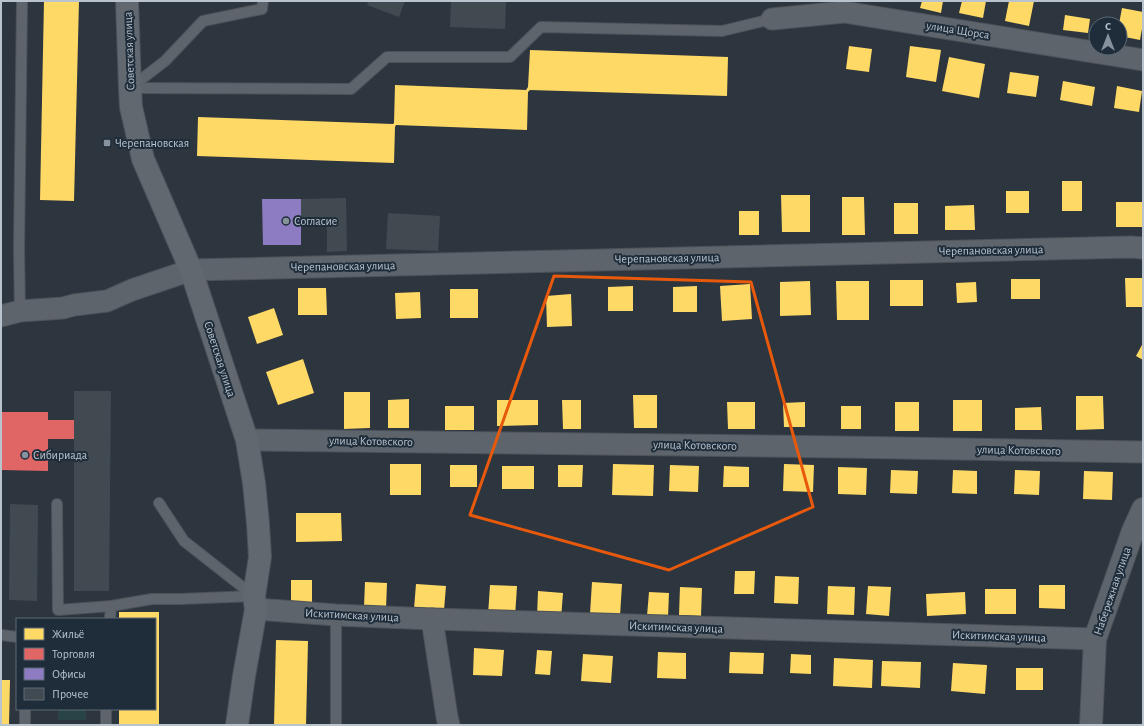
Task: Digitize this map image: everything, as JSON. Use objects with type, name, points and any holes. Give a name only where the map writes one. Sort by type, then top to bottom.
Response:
[{"type":"main road","name":"Советская улица","points":[[127,1],[130,88],[132,107],[143,159],[191,270],[247,440],[254,483],[260,557],[237,725]]},
{"type":"street","name":"улица Щорса","points":[[772,19],[844,12],[1143,60]]},
{"type":"street","name":"Черепановская улица","points":[[11,314],[107,301],[132,290],[191,270],[1131,247],[1143,248]]},
{"type":"street","name":"улица Котовского","points":[[247,440],[1143,452]]},
{"type":"street","name":"Набережная улица","points":[[1091,725],[1096,639],[1130,538],[1143,509]]},
{"type":"street","name":"Искитимская улица","points":[[255,602],[336,615],[1096,639]]},
{"type":"street","points":[[432,619],[449,725]]},
{"type":"lane","points":[[11,314],[19,250],[22,1]]},
{"type":"lane","points":[[130,88],[165,61],[203,21],[262,9],[263,1]]},
{"type":"lane","points":[[130,88],[352,89],[387,57],[510,57],[541,27],[722,31],[772,19]]},
{"type":"lane","points":[[160,503],[184,541],[255,602]]},
{"type":"lane","points":[[57,504],[58,610],[111,606],[152,599],[255,602]]},
{"type":"lane","points":[[110,618],[111,606]]},
{"type":"lane","points":[[336,615],[336,725]]},
{"type":"lane","points":[[1,635],[16,637]]},
{"type":"lane","points":[[25,710],[25,725]]},
{"type":"lane","points":[[106,710],[106,725]]},
{"type":"highlighted area","points":[[554,276],[751,282],[813,507],[669,570],[470,515]]},
{"type":"green space","points":[[58,710],[86,710],[86,720],[58,720]]},
{"type":"building: Жильё","points":[[44,1],[79,1],[74,201],[40,200]]},
{"type":"building: Жильё","points":[[922,1],[943,1],[941,13],[920,8]]},
{"type":"building: Жильё","points":[[962,1],[986,1],[983,18],[959,13]]},
{"type":"building: Жильё","points":[[1009,1],[1034,1],[1029,26],[1005,21]]},
{"type":"building: Жильё","points":[[1122,8],[1143,12],[1140,40],[1128,38],[1128,16],[1120,16]]},
{"type":"building: Жильё","points":[[1065,15],[1088,19],[1088,33],[1063,30]]},
{"type":"building: Жильё","points":[[849,46],[872,49],[869,72],[846,69]]},
{"type":"building: Жильё","points":[[910,46],[941,50],[936,82],[906,77]]},
{"type":"building: Жильё","points":[[530,50],[728,57],[727,96],[530,90],[528,92],[527,130],[396,125],[394,163],[197,156],[198,117],[393,124],[395,85],[526,90],[528,87]]},
{"type":"building: Жильё","points":[[949,57],[985,64],[979,98],[942,91]]},
{"type":"building: Жильё","points":[[1010,72],[1039,76],[1036,97],[1007,93]]},
{"type":"building: Жильё","points":[[1063,81],[1095,87],[1092,106],[1060,100]]},
{"type":"building: Жильё","points":[[1117,86],[1142,91],[1139,112],[1114,108]]},
{"type":"building: Жильё","points":[[1062,181],[1082,181],[1082,211],[1062,211]]},
{"type":"building: Жильё","points":[[1006,191],[1029,191],[1029,213],[1006,213]]},
{"type":"building: Жильё","points":[[781,195],[810,195],[810,232],[782,232]]},
{"type":"building: Жильё","points":[[842,197],[864,197],[865,235],[842,235]]},
{"type":"building: Жильё","points":[[1116,202],[1143,202],[1143,227],[1116,227]]},
{"type":"building: Жильё","points":[[894,203],[918,203],[918,234],[894,234]]},
{"type":"building: Жильё","points":[[974,205],[975,230],[945,230],[945,206]]},
{"type":"building: Жильё","points":[[739,211],[759,211],[759,235],[739,235]]},
{"type":"building: Жильё","points":[[1125,278],[1143,278],[1143,307],[1126,307]]},
{"type":"building: Жильё","points":[[1011,279],[1040,279],[1040,299],[1011,299]]},
{"type":"building: Жильё","points":[[890,280],[923,280],[923,306],[890,306]]},
{"type":"building: Жильё","points":[[810,281],[811,315],[780,316],[780,282]]},
{"type":"building: Жильё","points":[[836,281],[869,281],[869,320],[837,320]]},
{"type":"building: Жильё","points":[[976,282],[977,302],[957,303],[956,283]]},
{"type":"building: Жильё","points":[[750,284],[752,319],[722,321],[720,286]]},
{"type":"building: Жильё","points":[[633,286],[633,311],[608,311],[608,287]]},
{"type":"building: Жильё","points":[[697,286],[697,312],[673,312],[673,287]]},
{"type":"building: Жильё","points":[[298,288],[326,288],[327,315],[298,315]]},
{"type":"building: Жильё","points":[[450,289],[478,289],[478,318],[450,318]]},
{"type":"building: Жильё","points":[[420,292],[421,318],[396,319],[395,293]]},
{"type":"building: Жильё","points":[[571,294],[572,326],[547,327],[546,296]]},
{"type":"building: Жильё","points":[[274,308],[283,335],[257,344],[248,317]]},
{"type":"building: Жильё","points":[[1143,343],[1143,360],[1136,356]]},
{"type":"building: Жильё","points":[[303,359],[314,393],[278,405],[266,372]]},
{"type":"building: Жильё","points":[[344,392],[370,392],[370,428],[344,429]]},
{"type":"building: Жильё","points":[[633,395],[657,395],[657,428],[634,428]]},
{"type":"building: Жильё","points":[[1076,396],[1103,396],[1104,429],[1076,430]]},
{"type":"building: Жильё","points":[[409,399],[409,428],[388,428],[388,400]]},
{"type":"building: Жильё","points":[[497,400],[538,400],[538,425],[497,426]]},
{"type":"building: Жильё","points":[[562,400],[581,400],[581,429],[563,429]]},
{"type":"building: Жильё","points":[[953,400],[982,400],[982,431],[953,431]]},
{"type":"building: Жильё","points":[[727,402],[755,402],[755,429],[728,429]]},
{"type":"building: Жильё","points":[[805,402],[805,427],[784,427],[783,403]]},
{"type":"building: Жильё","points":[[895,402],[919,402],[919,431],[895,431]]},
{"type":"building: Жильё","points":[[445,406],[474,406],[474,430],[445,430]]},
{"type":"building: Жильё","points":[[841,406],[861,406],[861,429],[841,429]]},
{"type":"building: Жильё","points":[[1041,407],[1042,430],[1015,430],[1015,408]]},
{"type":"building: Жильё","points":[[390,464],[421,464],[421,495],[390,495]]},
{"type":"building: Жильё","points":[[613,464],[654,465],[653,496],[612,495]]},
{"type":"building: Жильё","points":[[784,464],[814,465],[813,492],[783,491]]},
{"type":"building: Жильё","points":[[450,465],[477,465],[477,487],[450,487]]},
{"type":"building: Жильё","points":[[558,465],[583,465],[582,487],[558,487]]},
{"type":"building: Жильё","points":[[670,465],[699,466],[698,492],[669,491]]},
{"type":"building: Жильё","points":[[502,466],[534,466],[534,489],[502,489]]},
{"type":"building: Жильё","points":[[724,466],[749,467],[749,487],[723,487]]},
{"type":"building: Жильё","points":[[838,467],[867,468],[866,495],[838,494]]},
{"type":"building: Жильё","points":[[891,470],[918,471],[917,494],[890,493]]},
{"type":"building: Жильё","points":[[953,470],[977,471],[977,494],[952,493]]},
{"type":"building: Жильё","points":[[1015,470],[1040,471],[1039,495],[1014,494]]},
{"type":"building: Жильё","points":[[1084,471],[1113,472],[1112,500],[1083,499]]},
{"type":"building: Жильё","points":[[296,513],[341,513],[342,541],[296,542]]},
{"type":"building: Жильё","points":[[735,571],[755,571],[754,594],[734,594]]},
{"type":"building: Жильё","points":[[775,576],[799,577],[798,604],[774,603]]},
{"type":"building: Жильё","points":[[291,580],[312,580],[312,603],[291,603]]},
{"type":"building: Жильё","points":[[365,582],[387,583],[386,609],[364,607]]},
{"type":"building: Жильё","points":[[592,582],[622,584],[620,616],[590,614]]},
{"type":"building: Жильё","points":[[416,584],[446,586],[444,610],[414,609]]},
{"type":"building: Жильё","points":[[490,585],[517,586],[515,617],[488,615]]},
{"type":"building: Жильё","points":[[1039,585],[1065,585],[1065,609],[1039,608]]},
{"type":"building: Жильё","points":[[828,586],[855,587],[854,615],[827,614]]},
{"type":"building: Жильё","points":[[868,586],[891,587],[889,616],[866,614]]},
{"type":"building: Жильё","points":[[680,587],[702,588],[701,616],[679,615]]},
{"type":"building: Жильё","points":[[985,589],[1016,589],[1016,614],[985,614]]},
{"type":"building: Жильё","points":[[538,591],[563,593],[561,619],[537,617]]},
{"type":"building: Жильё","points":[[649,592],[669,593],[668,617],[647,616]]},
{"type":"building: Жильё","points":[[965,592],[966,614],[927,616],[926,594]]},
{"type":"building: Жильё","points":[[119,612],[159,612],[159,725],[119,725],[119,710],[156,710],[156,618],[119,618]]},
{"type":"building: Жильё","points":[[276,640],[308,641],[306,725],[274,725]]},
{"type":"building: Жильё","points":[[474,648],[504,650],[502,676],[473,675]]},
{"type":"building: Жильё","points":[[537,650],[552,651],[550,675],[535,674]]},
{"type":"building: Жильё","points":[[658,652],[686,653],[686,679],[657,678]]},
{"type":"building: Жильё","points":[[730,652],[764,653],[763,674],[729,673]]},
{"type":"building: Жильё","points":[[583,654],[613,656],[611,683],[581,681]]},
{"type":"building: Жильё","points":[[791,654],[811,655],[811,674],[790,673]]},
{"type":"building: Жильё","points":[[834,658],[873,660],[872,688],[833,686]]},
{"type":"building: Жильё","points":[[882,661],[921,662],[920,688],[881,686]]},
{"type":"building: Жильё","points":[[953,663],[987,665],[985,694],[951,691]]},
{"type":"building: Жильё","points":[[1016,668],[1043,668],[1043,690],[1016,690]]},
{"type":"building: Жильё","points":[[1,680],[10,680],[9,725],[1,725]]},
{"type":"building: Торговля","name":"Сибириада","points":[[1,412],[48,412],[48,420],[74,420],[74,439],[48,439],[48,471],[1,470]]},
{"type":"building: Офисы","points":[[262,199],[301,199],[301,245],[263,245]]},
{"type":"building: Прочее","points":[[369,1],[405,1],[399,17],[367,5]]},
{"type":"building: Прочее","points":[[451,1],[506,1],[505,29],[450,27]]},
{"type":"building: Прочее","points":[[346,198],[347,251],[327,252],[327,217],[301,217],[301,199]]},
{"type":"building: Прочее","points":[[388,213],[440,216],[438,251],[386,249]]},
{"type":"building: Прочее","points":[[74,391],[111,391],[109,591],[74,591]]},
{"type":"building: Прочее","points":[[10,504],[38,505],[37,601],[9,600]]},
{"type":"place","name":"Черепановская","points":[[107,143]]},
{"type":"place","name":"Согласие","points":[[286,221]]},
{"type":"place","name":"Сибириада","points":[[25,455]]}]
